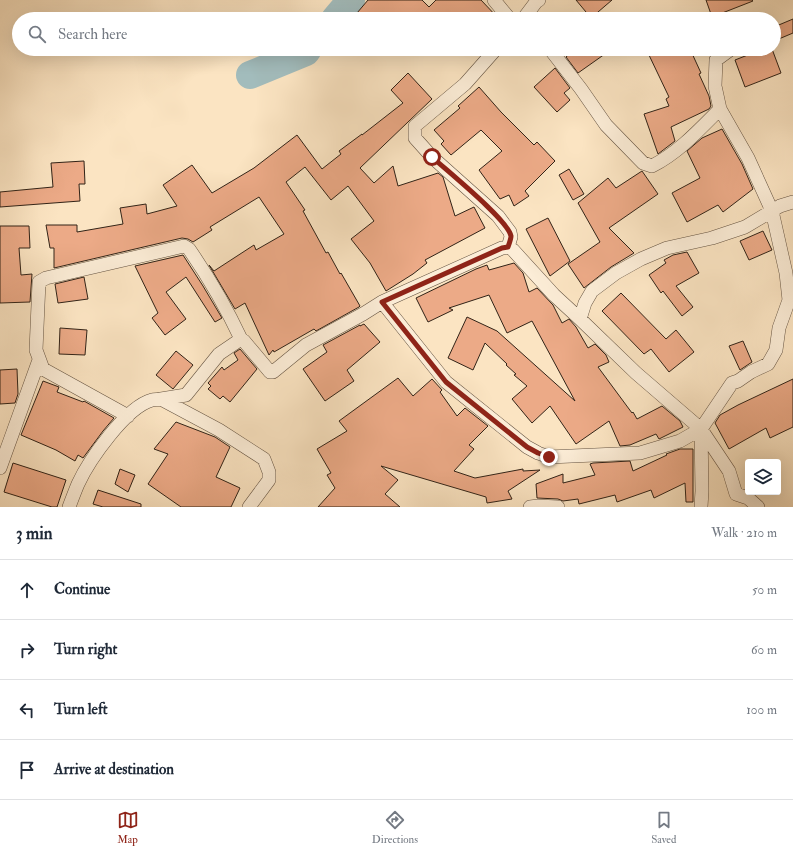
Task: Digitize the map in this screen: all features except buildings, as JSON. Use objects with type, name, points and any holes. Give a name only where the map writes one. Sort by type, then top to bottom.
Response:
[{"type":"street","points":[[494,0],[504,12]]},
{"type":"street","points":[[530,12],[539,0]]},
{"type":"street","points":[[490,56],[465,84],[415,126],[414,133],[415,138],[432,157],[498,216],[510,232],[511,237],[508,247]]},
{"type":"street","points":[[555,56],[606,125],[643,164],[652,166],[664,160],[720,109]]},
{"type":"street","points":[[382,302],[446,382],[527,447],[538,453],[549,457],[640,453],[680,441],[701,430],[732,384],[738,382],[751,372],[768,364],[776,350],[779,328],[789,300],[786,273],[772,211],[748,158],[720,109],[715,86],[716,60],[721,56]]},
{"type":"street","points":[[580,319],[585,303],[592,291],[616,273],[641,259],[667,248],[712,238],[745,227],[780,206],[793,202]]},
{"type":"street","points":[[128,416],[42,368],[36,350],[39,282],[46,278],[184,246],[188,249],[207,276],[230,316],[241,339],[244,340],[270,372],[273,372],[306,345],[382,302],[502,248],[508,247],[513,250],[554,294],[636,373],[701,430],[729,472],[736,494],[748,498],[758,507]]},
{"type":"street","points":[[69,507],[78,484],[90,462],[118,425],[136,409],[152,400],[161,400],[186,395],[219,354],[241,339]]},
{"type":"street","points":[[0,468],[39,360]]},
{"type":"street","points":[[161,400],[219,430],[264,459],[269,472],[269,480],[249,507]]},
{"type":"street","points":[[701,430],[701,507]]},
{"type":"street","points":[[530,507],[558,507]]},
{"type":"waterway","points":[[341,12],[351,0]]},
{"type":"waterway","points":[[250,75],[296,56]]},
{"type":"route","points":[[432,157],[498,216],[510,232],[511,237],[508,247],[502,248],[382,302],[446,382],[527,447],[549,457]]}]
